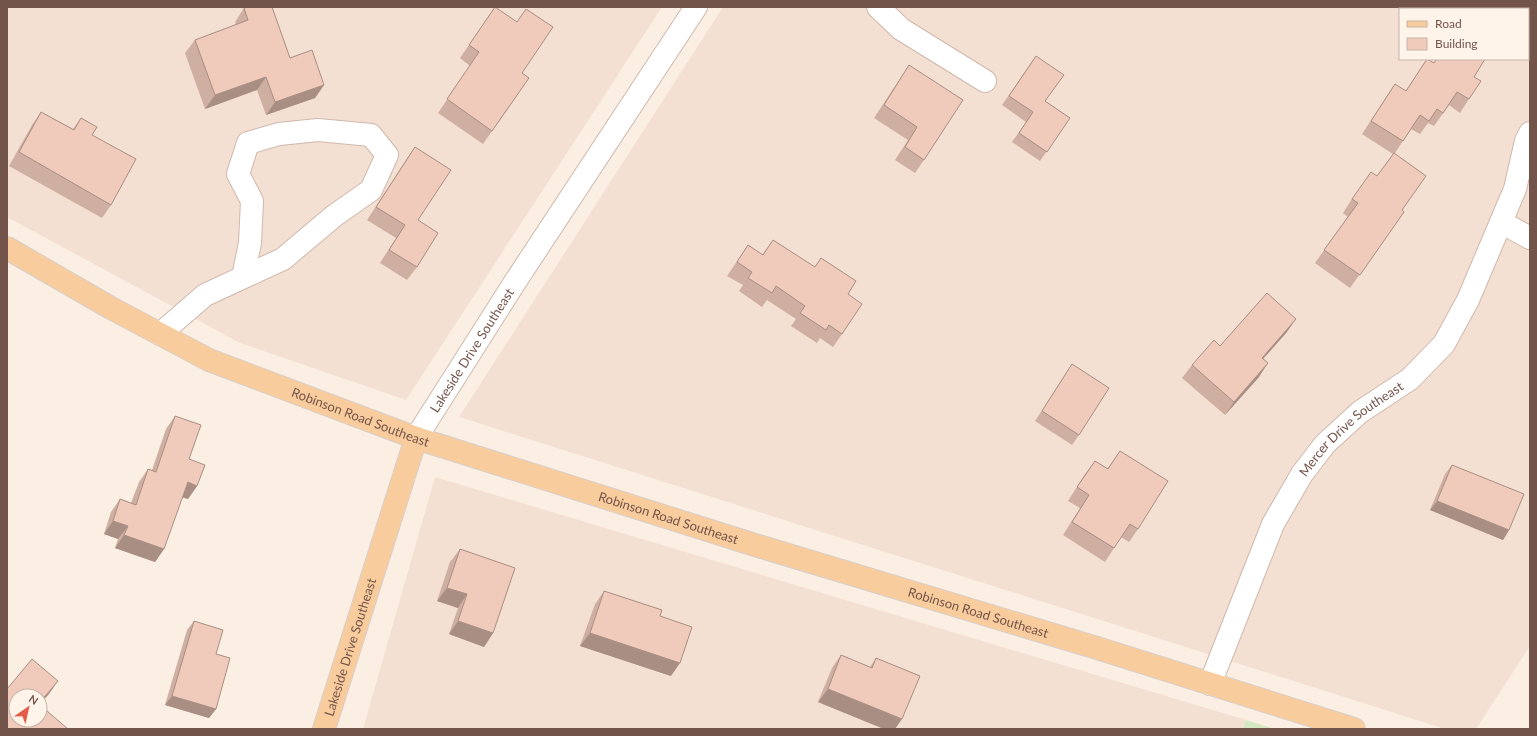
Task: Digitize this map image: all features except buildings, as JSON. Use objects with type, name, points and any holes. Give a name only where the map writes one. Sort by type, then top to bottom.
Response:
[{"type":"main road","name":"Robinson Road Southeast","points":[[7,248],[111,308],[209,360],[416,438],[755,545],[1097,648],[1354,729]]},
{"type":"main road","name":"Lakeside Drive Southeast","points":[[324,729],[416,438]]},
{"type":"street","name":"Lakeside Drive Southeast","points":[[416,438],[515,282],[696,7]]},
{"type":"street","points":[[878,7],[901,29],[985,81]]},
{"type":"street","points":[[160,334],[205,295],[283,259],[334,216],[372,190],[387,155],[371,135],[318,130],[279,134],[248,143],[238,174],[252,201],[250,243],[243,277]]},
{"type":"street","name":"Mercer Drive Southeast","points":[[1210,684],[1272,524],[1302,474],[1325,444],[1360,412],[1410,379],[1444,344],[1468,300],[1501,222],[1523,185],[1526,141],[1530,133]]},
{"type":"street","points":[[1501,222],[1530,238]]},
{"type":"shaded area","points":[[7,7],[662,7],[406,400],[240,343],[7,217]]},
{"type":"shaded area","points":[[723,7],[1530,7],[1530,646],[1476,729],[1445,729],[459,417]]},
{"type":"shaded area","points":[[435,477],[1246,720],[1243,729],[363,729]]},
{"type":"green space","points":[[1246,720],[1275,729],[1243,729]]}]
